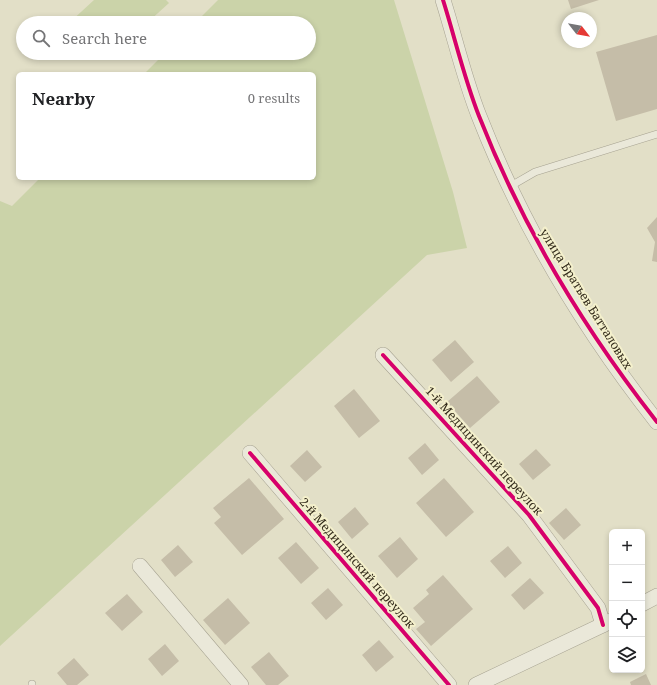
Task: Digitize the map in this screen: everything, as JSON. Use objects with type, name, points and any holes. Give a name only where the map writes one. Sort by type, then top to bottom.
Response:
[{"type":"street","name":"улица Братьев Батталовых","points":[[443,0],[479,115],[509,187],[546,257],[623,378],[657,422]]},
{"type":"street","name":"1-й Медицинский переулок","points":[[383,355],[529,515],[608,623]]},
{"type":"street","name":"2-й Медицинский переулок","points":[[250,453],[449,685]]},
{"type":"street","points":[[140,566],[241,685]]},
{"type":"street","points":[[645,602],[657,596]]},
{"type":"street","points":[[476,685],[608,623]]},
{"type":"lane","points":[[509,187],[535,172],[657,134]]},
{"type":"green space","points":[[94,0],[166,0],[169,3],[155,16],[77,16]]},
{"type":"green space","points":[[218,0],[394,0],[453,192],[467,248],[427,255],[0,646],[0,201],[12,206],[38,180],[316,180],[316,72],[146,72],[158,60],[316,60],[316,16],[202,16]]},
{"type":"building","points":[[568,0],[599,0],[571,9]]},
{"type":"building","points":[[657,35],[657,109],[616,121],[596,52]]},
{"type":"building","points":[[657,217],[657,262],[652,261],[655,242],[647,228]]},
{"type":"building","points":[[455,340],[474,362],[451,382],[432,360]]},
{"type":"building","points":[[477,376],[500,402],[470,428],[447,402]]},
{"type":"building","points":[[354,389],[380,421],[359,438],[334,406]]},
{"type":"building","points":[[425,443],[439,460],[422,475],[408,458]]},
{"type":"building","points":[[536,449],[551,465],[533,480],[519,464]]},
{"type":"building","points":[[307,450],[322,467],[305,482],[290,466]]},
{"type":"building","points":[[249,478],[284,519],[242,555],[214,523],[221,517],[213,508]]},
{"type":"building","points":[[444,478],[474,512],[446,537],[416,503]]},
{"type":"building","points":[[355,507],[369,524],[352,539],[338,522]]},
{"type":"building","points":[[566,508],[581,525],[564,540],[549,523]]},
{"type":"building","points":[[400,537],[418,559],[397,578],[378,556]]},
{"type":"building","points":[[296,542],[319,568],[301,584],[278,558]]},
{"type":"building","points":[[178,545],[193,562],[175,577],[161,560]]},
{"type":"building","points":[[508,546],[522,563],[505,578],[490,561]]},
{"type":"building","points":[[443,575],[473,609],[431,646],[416,629],[425,622],[413,608],[429,594],[426,590]]},
{"type":"building","points":[[530,578],[544,593],[524,610],[511,595]]},
{"type":"building","points":[[328,588],[343,605],[326,620],[311,603]]},
{"type":"building","points":[[127,594],[143,612],[122,631],[105,613]]},
{"type":"building","points":[[228,598],[250,623],[225,645],[203,620]]},
{"type":"building","points":[[379,640],[394,657],[376,672],[362,655]]},
{"type":"building","points":[[165,644],[179,661],[162,676],[148,659]]},
{"type":"building","points":[[269,652],[289,676],[278,685],[266,685],[251,667]]},
{"type":"building","points":[[74,658],[89,675],[77,685],[67,685],[57,673]]},
{"type":"building","points":[[646,674],[651,685],[631,685],[630,682]]},
{"type":"cycle path","points":[[443,0],[464,73],[479,116],[496,157],[535,237],[580,313],[604,350],[657,422]]},
{"type":"cycle path","points":[[383,355],[529,515],[598,608],[603,625]]},
{"type":"cycle path","points":[[250,453],[449,685]]}]
